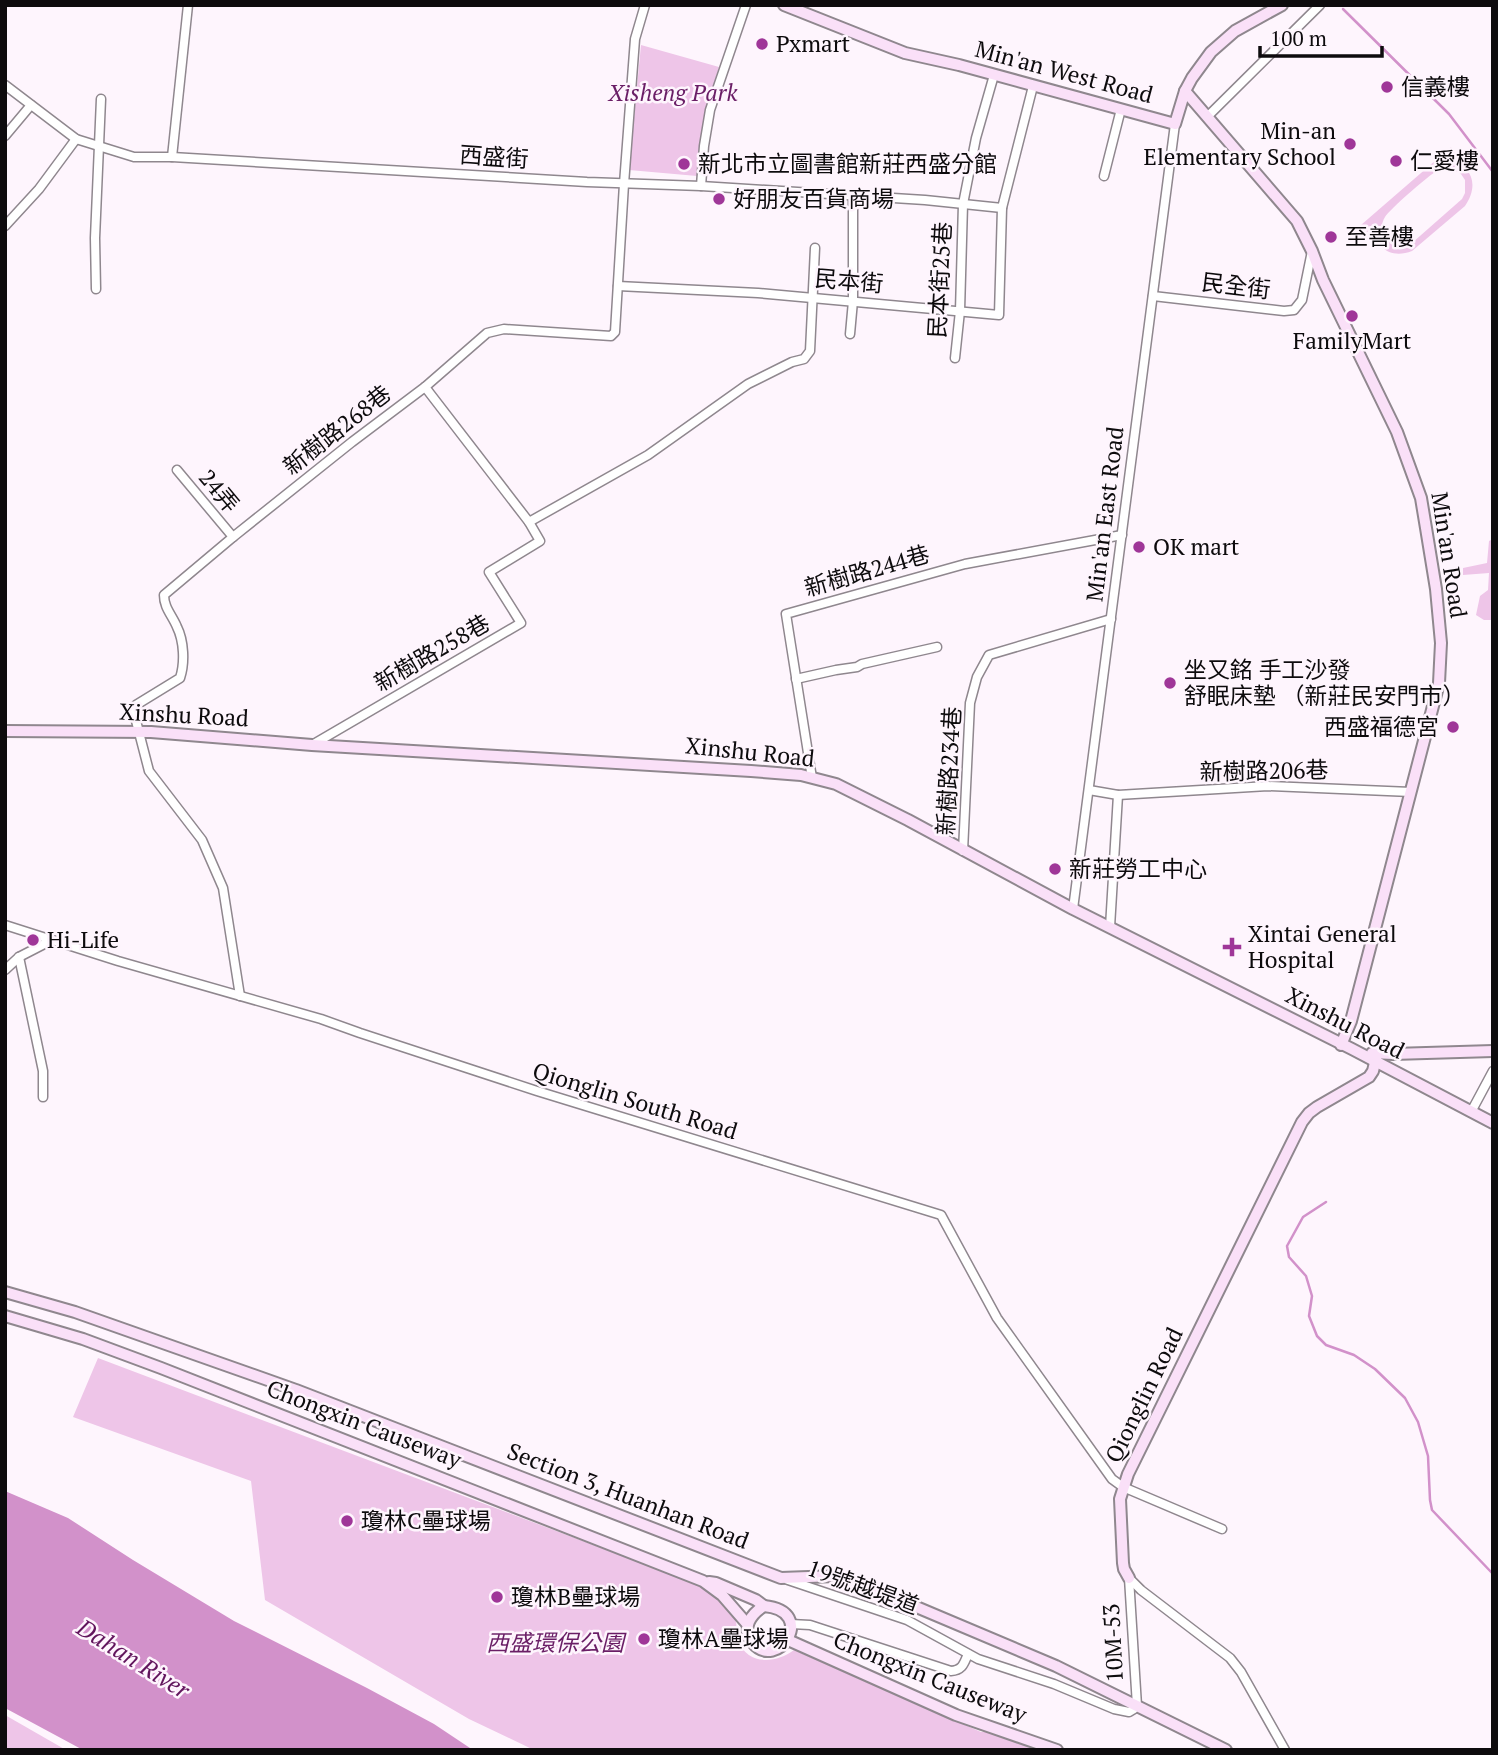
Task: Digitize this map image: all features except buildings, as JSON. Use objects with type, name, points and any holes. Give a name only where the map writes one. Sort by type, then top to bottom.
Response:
[{"type":"street","points":[[172,157],[188,5]]},
{"type":"street","points":[[425,387],[487,333],[505,329],[611,336],[615,332],[635,39],[645,5]]},
{"type":"street","points":[[701,186],[710,110],[746,5]]},
{"type":"street","name":"Min'an West Road","points":[[783,5],[905,53],[1175,124],[1185,91],[1211,52],[1235,31],[1282,5]]},
{"type":"street","points":[[1207,117],[1320,5]]},
{"type":"street","name":"民本街25巷","points":[[954,358],[960,311],[963,204],[976,138],[995,75]]},
{"type":"street","name":"西盛街","points":[[5,85],[76,139],[134,157],[701,186],[925,200],[1002,208]]},
{"type":"street","points":[[1002,208],[1033,86]]},
{"type":"street","name":"Min'an Road","points":[[1185,91],[1297,221],[1397,432],[1421,498],[1436,589],[1441,643],[1439,683],[1351,1021],[1347,1047]]},
{"type":"street","points":[[96,289],[95,237],[101,99]]},
{"type":"street","points":[[5,136],[31,105]]},
{"type":"street","points":[[1104,176],[1121,110]]},
{"type":"street","name":"Min'an East Road","points":[[1073,909],[1175,124]]},
{"type":"street","points":[[5,226],[39,189],[76,139]]},
{"type":"street","points":[[850,334],[853,301],[853,196]]},
{"type":"street","name":"民本街","points":[[618,286],[758,293],[999,315],[1002,208]]},
{"type":"street","points":[[528,522],[648,454],[748,384],[792,362],[804,359],[810,351],[815,248]]},
{"type":"street","name":"民全街","points":[[1153,296],[1294,310],[1302,300],[1312,251]]},
{"type":"street","name":"新樹路268巷","points":[[138,732],[134,713],[136,705],[180,678],[183,669],[179,629],[164,604],[164,595],[352,442],[425,387],[528,522]]},
{"type":"street","name":"24弄","points":[[177,470],[233,537]]},
{"type":"street","name":"新樹路258巷","points":[[312,745],[521,623],[489,572],[540,541],[528,522]]},
{"type":"street","name":"新樹路244巷","points":[[812,778],[786,614],[965,564],[1122,535]]},
{"type":"street","name":"新樹路234巷","points":[[964,851],[970,703],[977,677],[989,655],[1111,619]]},
{"type":"street","points":[[796,679],[937,648]]},
{"type":"street","name":"Xinshu Road","points":[[5,731],[138,732],[751,771],[801,775],[836,784],[1073,909],[1347,1047],[1376,1058],[1493,1123]]},
{"type":"street","points":[[138,732],[149,771],[202,840],[223,888],[240,996]]},
{"type":"street","name":"新樹路206巷","points":[[1089,790],[1118,795],[1268,786],[1411,792]]},
{"type":"street","points":[[1110,927],[1118,795]]},
{"type":"street","name":"Qionglin South Road","points":[[5,925],[321,1019],[555,1096],[941,1215],[997,1318],[1112,1479],[1123,1487]]},
{"type":"street","points":[[5,970],[19,957],[52,940]]},
{"type":"street","points":[[19,957],[43,1071],[43,1097]]},
{"type":"street","points":[[1376,1058],[1493,1051]]},
{"type":"street","name":"Qionglin Road","points":[[1129,1578],[1123,1563],[1120,1499],[1123,1487],[1302,1122],[1317,1107],[1369,1077],[1376,1058]]},
{"type":"street","points":[[1471,1112],[1493,1071]]},
{"type":"street","name":"Section 3, Huanhan Road","points":[[5,1292],[75,1312],[296,1390],[781,1578],[836,1576],[1056,1666],[1226,1750]]},
{"type":"street","name":"Chongxin Causeway","points":[[5,1316],[83,1339],[161,1367],[703,1581],[716,1583],[764,1606],[781,1610],[791,1624]]},
{"type":"street","points":[[1123,1487],[1222,1529]]},
{"type":"street","name":"19號越堤道","points":[[781,1578],[907,1620],[978,1659],[1054,1684],[1114,1709],[1129,1712],[1137,1706]]},
{"type":"street","points":[[1129,1578],[1230,1658],[1241,1672],[1285,1750]]},
{"type":"street","name":"10M-53","points":[[1129,1578],[1137,1706]]},
{"type":"street","name":"Chongxin Causeway","points":[[703,1581],[722,1595],[748,1625],[748,1634],[758,1648],[774,1650],[782,1647],[788,1640],[957,1716],[1057,1750]]},
{"type":"street","points":[[748,1625],[751,1617],[764,1606]]},
{"type":"street","points":[[788,1640],[791,1624],[810,1625],[951,1671],[962,1668],[968,1654]]},
{"type":"green space","name":"Xisheng Park","points":[[641,45],[719,67],[704,117],[697,176],[629,170]]},
{"type":"green space","points":[[1451,147],[1456,154],[1449,161],[1464,167],[1471,178],[1472,191],[1465,206],[1412,251],[1391,253],[1378,241],[1375,226],[1367,232],[1361,225]],"holes":[[[1451,168],[1465,180],[1462,199],[1412,243],[1399,244],[1388,239],[1382,230],[1388,213],[1437,171]]]},
{"type":"green space","points":[[1493,539],[1493,620],[1484,620],[1476,615],[1480,596],[1488,590],[1489,573],[1463,575],[1463,568],[1487,563],[1489,541]]},
{"type":"green space","name":"西盛環保公園","points":[[98,1358],[710,1589],[735,1619],[737,1638],[742,1649],[755,1658],[771,1660],[794,1650],[981,1732],[1016,1731],[1054,1750],[534,1750],[469,1719],[265,1600],[251,1481],[73,1417]]},
{"type":"green space","points":[[5,1715],[66,1750],[5,1750]]},
{"type":"water","name":"Dahan River","points":[[5,1491],[68,1518],[234,1621],[434,1724],[473,1750],[83,1750],[5,1708]]},
{"type":"waterway","points":[[1343,9],[1449,114],[1493,172]]},
{"type":"waterway","points":[[1326,1202],[1303,1217],[1287,1246],[1289,1257],[1306,1276],[1312,1296],[1309,1316],[1317,1336],[1326,1345],[1354,1355],[1375,1369],[1405,1398],[1418,1422],[1428,1456],[1432,1510],[1493,1574]]},
{"type":"place","name":"Pxmart","points":[[762,44]]},
{"type":"place","name":"信義樓","points":[[1387,87]]},
{"type":"place","name":"Min-an Elementary School","points":[[1350,144]]},
{"type":"place","name":"仁愛樓","points":[[1396,161]]},
{"type":"place","name":"新北市立圖書館新莊西盛分館","points":[[684,164]]},
{"type":"place","name":"好朋友百貨商場","points":[[719,199]]},
{"type":"place","name":"至善樓","points":[[1331,237]]},
{"type":"place","name":"FamilyMart","points":[[1352,316]]},
{"type":"place","name":"OK mart","points":[[1139,547]]},
{"type":"place","name":"坐又銘 手工沙發 舒眠床墊 （新莊民安門市）","points":[[1170,683]]},
{"type":"place","name":"西盛福德宮","points":[[1453,727]]},
{"type":"place","name":"新莊勞工中心","points":[[1055,869]]},
{"type":"place","name":"Hi-Life","points":[[33,940]]},
{"type":"place","name":"Xintai General Hospital","points":[[1232,947]]},
{"type":"place","name":"瓊林C壘球場","points":[[347,1521]]},
{"type":"place","name":"瓊林B壘球場","points":[[497,1597]]},
{"type":"place","name":"瓊林A壘球場","points":[[644,1639]]}]
